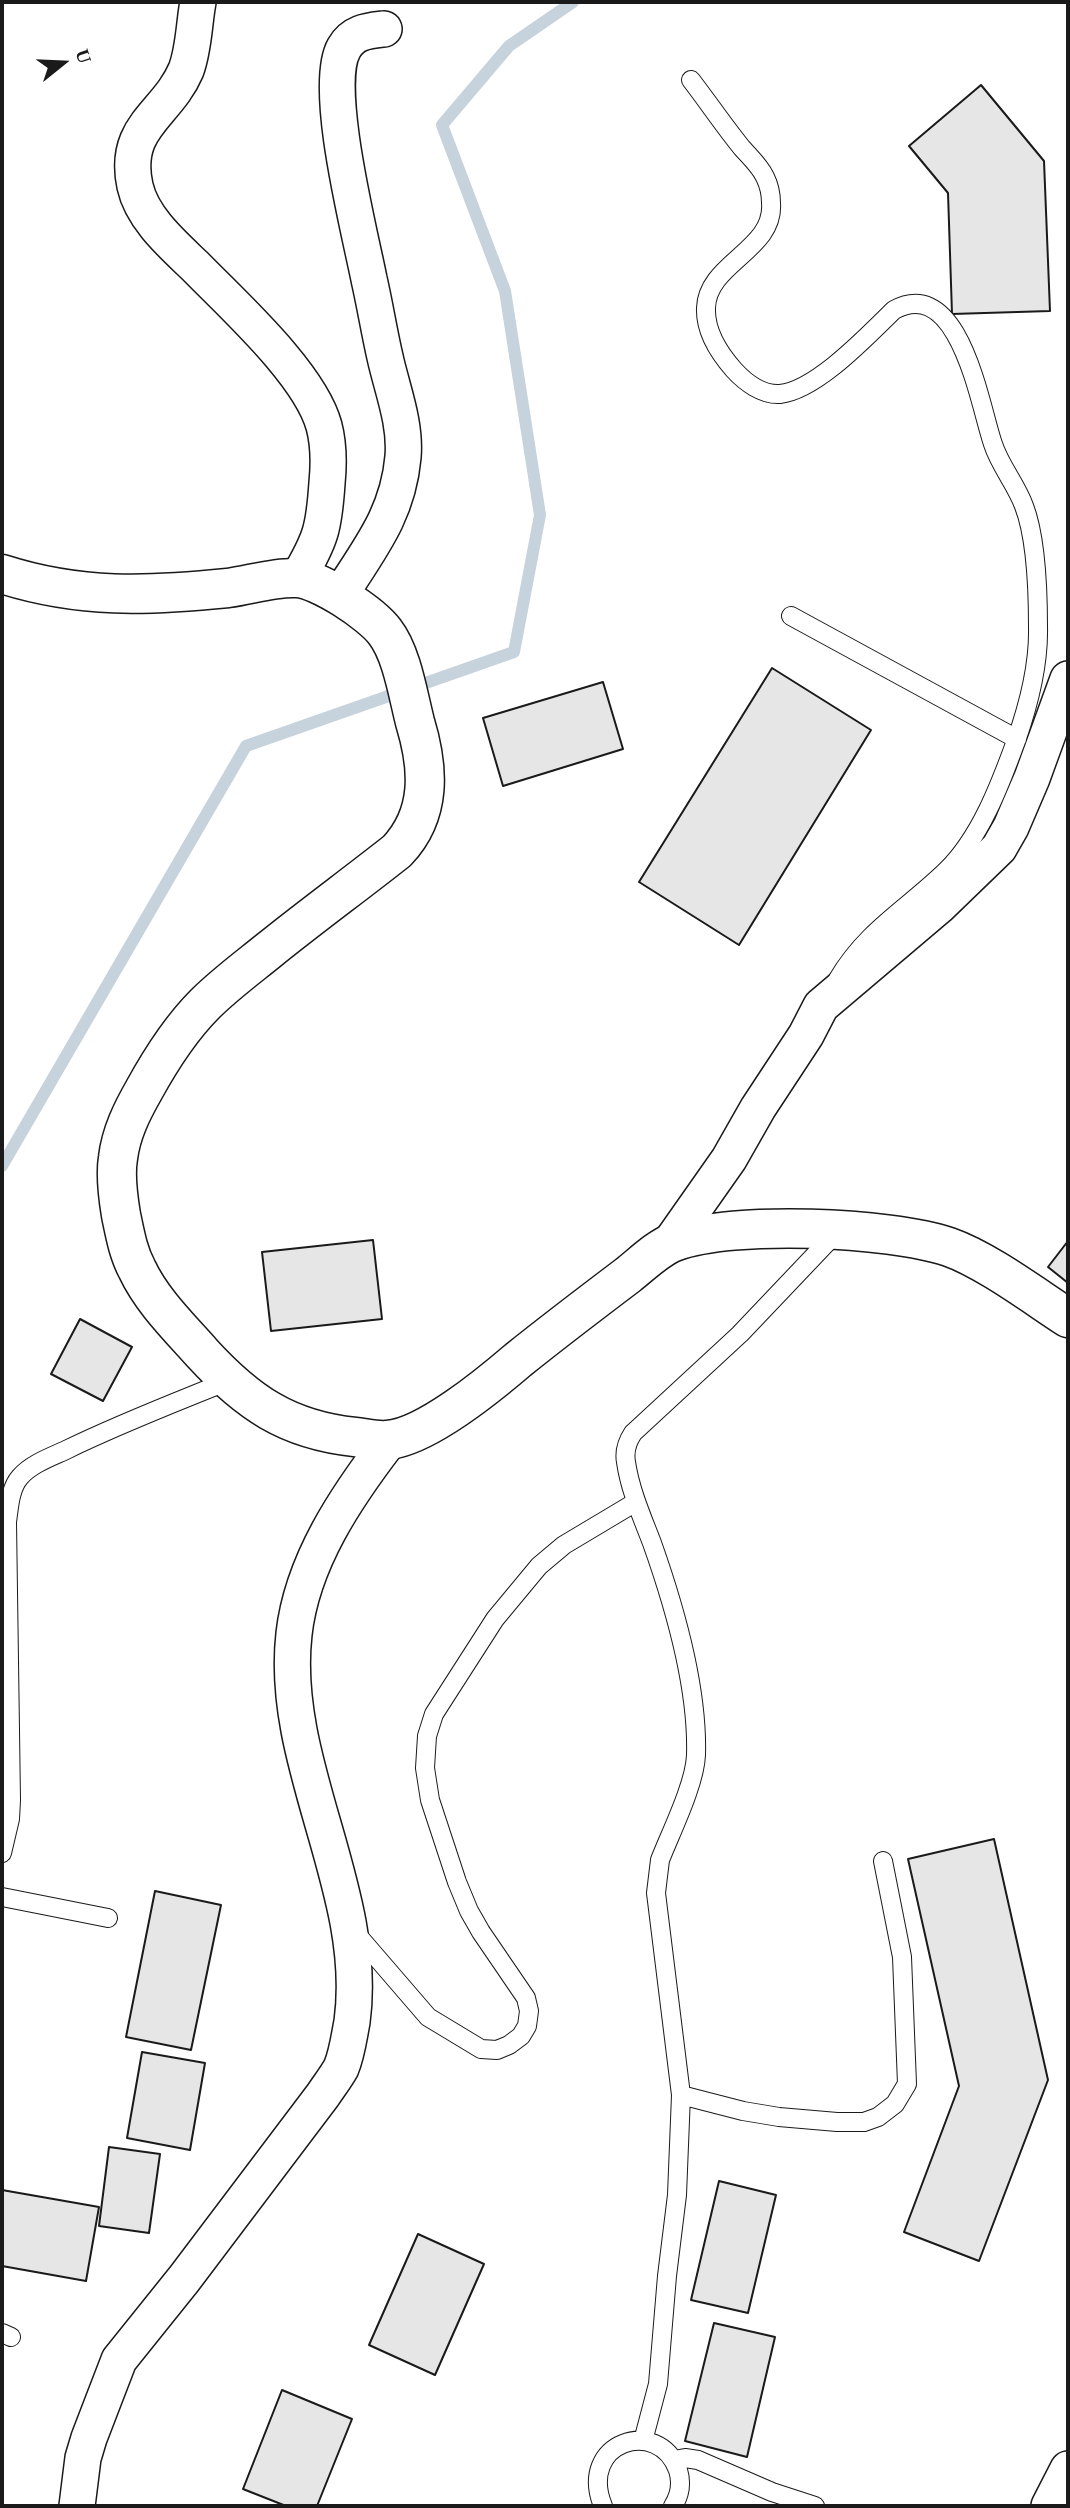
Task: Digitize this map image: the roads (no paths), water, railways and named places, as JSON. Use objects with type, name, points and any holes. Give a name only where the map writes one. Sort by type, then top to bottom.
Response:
[{"type":"main road","points":[[2,574],[61,589],[109,595],[159,595],[298,578],[340,595],[371,618],[385,631],[395,651],[422,747],[425,769],[424,796],[410,838],[397,852],[299,926],[206,1004],[176,1039],[153,1073],[134,1108],[121,1142],[117,1170],[120,1207],[127,1242],[138,1273],[160,1305],[228,1381],[253,1401],[291,1422],[334,1435],[390,1441],[421,1429],[479,1393],[534,1347],[670,1243],[704,1234],[738,1230],[838,1230],[916,1239],[951,1248],[976,1260],[1068,1318]]},
{"type":"street","points":[[198,2],[186,71],[141,132],[137,142],[133,170],[135,187],[140,200],[161,232],[245,316],[307,389],[318,410],[324,425],[329,456],[325,522],[317,546],[298,578]]},
{"type":"street","points":[[340,595],[387,520],[399,486],[404,455],[401,420],[380,337],[353,205],[336,87],[339,60],[349,41],[357,34],[384,29]]},
{"type":"street","points":[[670,1243],[723,1168],[806,1035],[821,1006],[939,906],[999,848],[1032,778],[1068,679]]},
{"type":"street","points":[[77,2506],[83,2458],[119,2360],[218,2235],[340,2068],[349,2038],[354,2008],[348,1925],[305,1754],[298,1716],[294,1636],[309,1578],[324,1539],[360,1479],[390,1441]]},
{"type":"street","points":[[1049,2506],[1068,2469]]},
{"type":"lane","points":[[691,80],[764,174],[772,207],[764,232],[713,285],[706,304],[709,328],[716,346],[744,381],[761,390],[778,394],[799,388],[831,368],[894,310],[913,304],[938,312],[964,348],[982,400],[993,445],[1025,508],[1032,547],[1038,626],[1032,687],[1017,739],[976,832],[966,849],[915,900],[884,922],[851,956],[821,1006]]},
{"type":"lane","points":[[791,616],[1017,739]]},
{"type":"lane","points":[[643,2441],[658,2384],[677,2195],[681,2095],[656,1875],[693,1776],[696,1742],[687,1663],[653,1545],[636,1502],[625,1461],[626,1446],[633,1433],[740,1334],[838,1230]]},
{"type":"lane","points":[[2,1853],[10,1819],[11,1800],[7,1522],[17,1479],[47,1459],[82,1442],[228,1381]]},
{"type":"lane","points":[[348,1925],[428,2017],[481,2049],[497,2050],[521,2036],[527,2026],[529,2011],[526,1998],[469,1911],[430,1800],[425,1768],[427,1735],[435,1714],[495,1619],[539,1566],[564,1545],[636,1502]]},
{"type":"lane","points":[[681,2095],[755,2113],[836,2122],[864,2122],[878,2118],[895,2104],[907,2084],[902,1957],[883,1861]]},
{"type":"lane","points":[[2,1897],[108,1918]]},
{"type":"lane","points":[[603,2506],[597,2488],[598,2469],[608,2453],[625,2443],[643,2441],[660,2447],[674,2460],[681,2478],[679,2497],[673,2506]]},
{"type":"lane","points":[[674,2460],[698,2460],[772,2492],[815,2506]]},
{"type":"waterway","points":[[2,1166],[246,746],[514,652],[540,515],[505,291],[442,125],[509,46],[573,2]]}]
